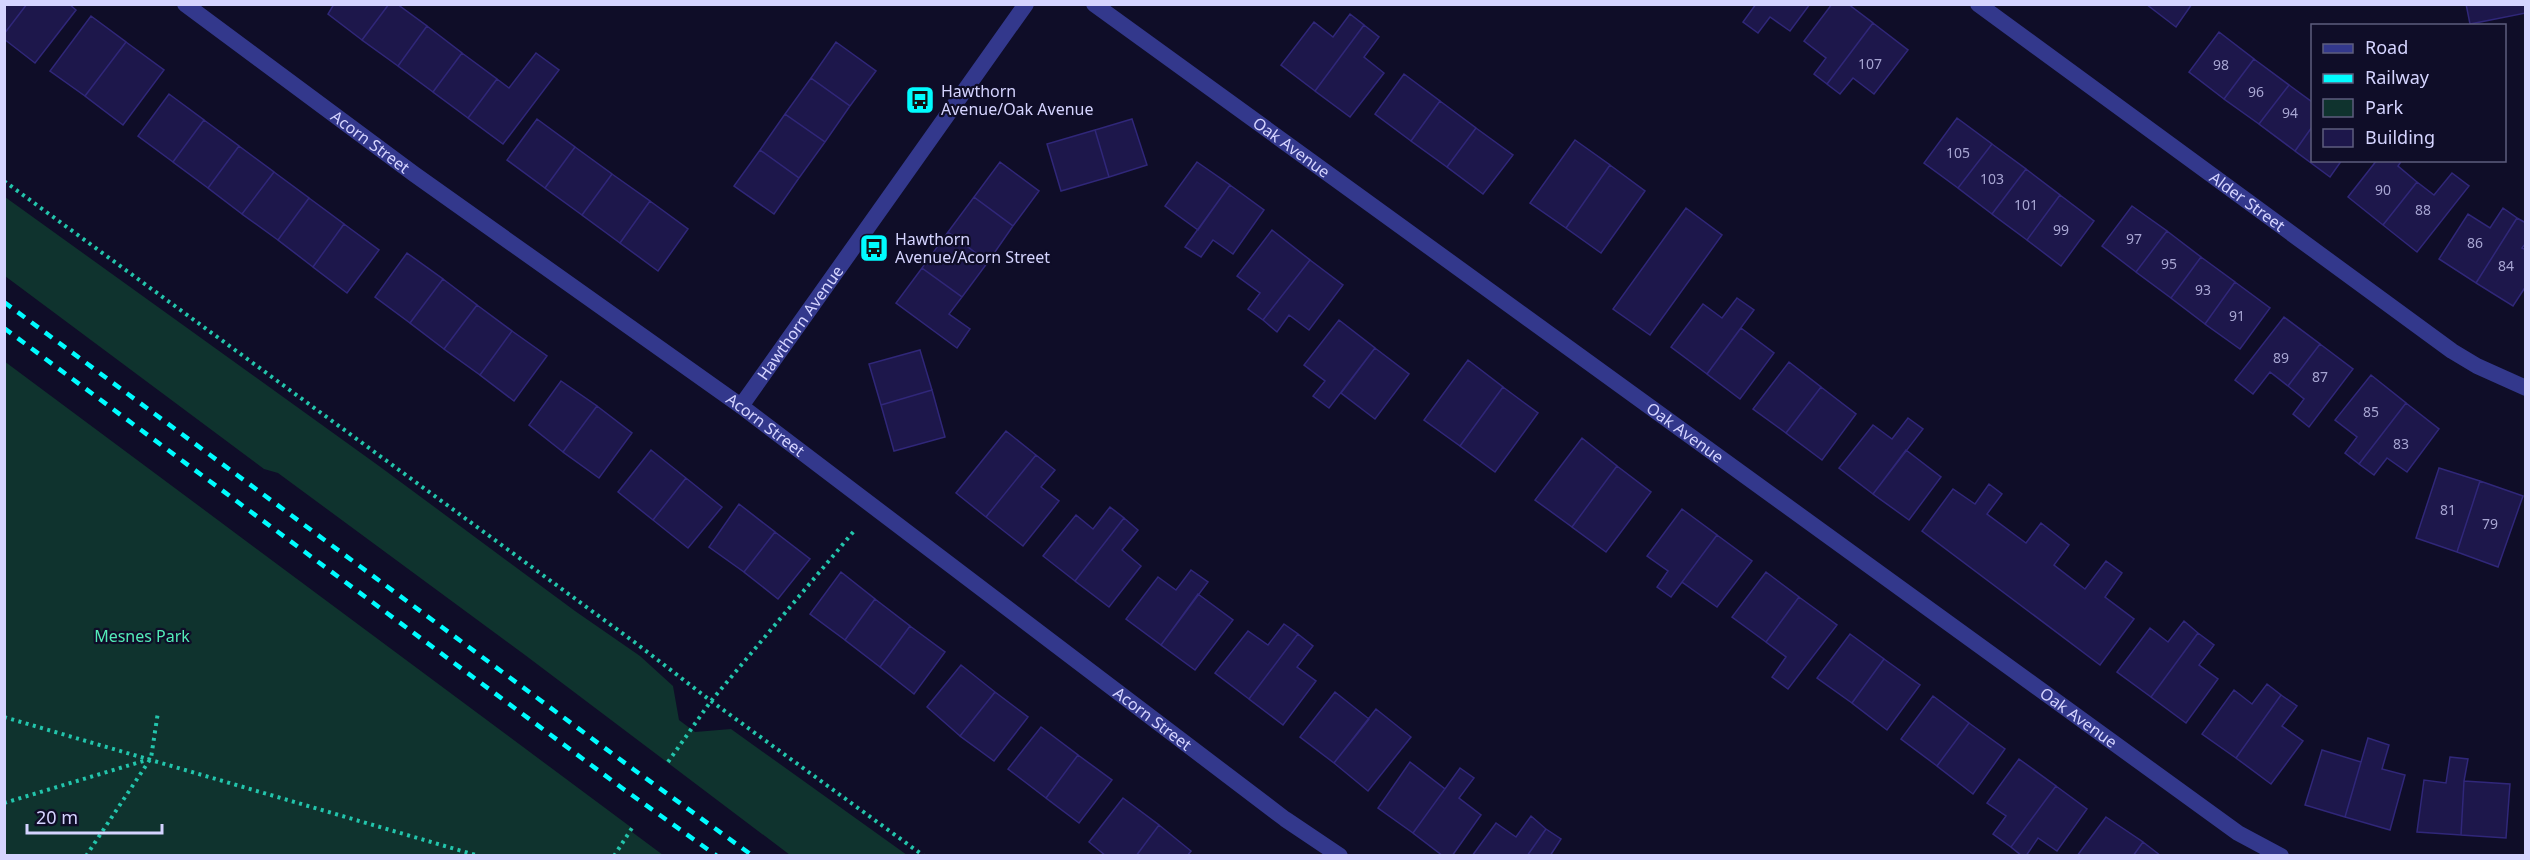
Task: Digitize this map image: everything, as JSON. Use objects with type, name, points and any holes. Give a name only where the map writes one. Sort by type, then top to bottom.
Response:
[{"type":"street","name":"Acorn Street","points":[[185,4],[414,174],[741,406],[1286,819],[1340,855]]},
{"type":"street","name":"Hawthorn Avenue","points":[[741,406],[1026,4]]},
{"type":"street","name":"Oak Avenue","points":[[1094,4],[2238,833],[2281,855]]},
{"type":"street","name":"Alder Street","points":[[1978,4],[2452,351],[2477,366],[2526,388]]},
{"type":"path","points":[[4,181],[924,855]]},
{"type":"path","points":[[668,762],[711,701],[874,507]]},
{"type":"path","points":[[86,855],[151,758],[158,712]]},
{"type":"path","points":[[4,717],[97,746],[151,758],[479,855]]},
{"type":"path","points":[[4,803],[151,758]]},
{"type":"path","points":[[614,855],[632,828]]},
{"type":"green space","points":[[5,197],[640,656],[673,686],[679,720],[695,732],[731,729],[907,855],[790,855],[525,655],[278,473],[264,469],[5,276]]},
{"type":"green space","name":"Mesnes Park","points":[[4,361],[632,828],[632,832],[663,855],[5,855]]},
{"type":"building","points":[[4,4],[27,4],[4,34]]},
{"type":"building","points":[[27,4],[69,4],[76,10],[35,63],[4,39],[4,34]]},
{"type":"building","points":[[334,4],[389,4],[362,40],[328,14]]},
{"type":"building","points":[[389,4],[397,4],[427,26],[398,66],[362,40]]},
{"type":"building","points":[[1756,4],[1810,4],[1790,31],[1770,17],[1758,33],[1743,22]]},
{"type":"building","points":[[1832,4],[1848,4],[1873,23],[1827,84],[1814,74],[1826,58],[1804,41]]},
{"type":"building","points":[[2146,4],[2192,4],[2176,27]]},
{"type":"building","points":[[2466,4],[2526,4],[2526,13],[2470,24]]},
{"type":"building","points":[[1350,14],[1364,25],[1315,91],[1281,65],[1314,22],[1333,37]]},
{"type":"building","points":[[91,16],[126,42],[85,96],[50,71]]},
{"type":"building","points":[[1873,23],[1908,50],[1874,94],[1853,78],[1840,94],[1827,84]]},
{"type":"building","points":[[1364,25],[1379,37],[1364,57],[1384,73],[1350,117],[1315,91]]},
{"type":"building","points":[[427,26],[462,53],[433,92],[398,66]]},
{"type":"building","points":[[2219,32],[2254,59],[2224,99],[2189,72]]},
{"type":"building","points":[[126,42],[164,70],[123,125],[85,96]]},
{"type":"building","points":[[836,42],[876,71],[850,106],[811,78]]},
{"type":"building","points":[[462,53],[497,79],[468,118],[433,92]]},
{"type":"building","points":[[536,53],[559,70],[503,144],[468,118],[497,79],[509,88]]},
{"type":"building","points":[[2254,59],[2289,85],[2259,124],[2224,99]]},
{"type":"building","points":[[1404,74],[1440,101],[1411,141],[1375,114]]},
{"type":"building","points":[[811,78],[850,106],[825,142],[785,114]]},
{"type":"building","points":[[2289,85],[2311,101],[2311,128],[2295,151],[2259,124]]},
{"type":"building","points":[[169,94],[204,120],[173,162],[138,136]]},
{"type":"building","points":[[1440,101],[1476,128],[1447,167],[1411,141]]},
{"type":"building","points":[[785,114],[825,142],[799,178],[760,150]]},
{"type":"building","points":[[1957,118],[1992,144],[1958,188],[1924,163]]},
{"type":"building","points":[[537,119],[575,147],[545,188],[507,160]]},
{"type":"building","points":[[1132,119],[1147,165],[1109,177],[1095,130]]},
{"type":"building","points":[[204,120],[239,146],[208,188],[173,162]]},
{"type":"building","points":[[1476,128],[1513,155],[1483,194],[1447,167]]},
{"type":"building","points":[[2311,128],[2311,162],[2341,162],[2330,177],[2295,151]]},
{"type":"building","points":[[1095,130],[1109,177],[1061,191],[1047,144]]},
{"type":"building","points":[[1575,140],[1610,165],[1566,228],[1530,203]]},
{"type":"building","points":[[1992,144],[2026,169],[1992,214],[1958,188]]},
{"type":"building","points":[[239,146],[274,172],[242,214],[208,188]]},
{"type":"building","points":[[575,147],[612,174],[582,215],[545,188]]},
{"type":"building","points":[[760,150],[799,178],[774,214],[734,186]]},
{"type":"building","points":[[1000,162],[1039,191],[1013,226],[974,197]]},
{"type":"building","points":[[1197,162],[1230,185],[1198,230],[1165,206]]},
{"type":"building","points":[[2375,162],[2401,162],[2398,166],[2417,182],[2383,225],[2348,197]]},
{"type":"building","points":[[1610,165],[1645,191],[1601,253],[1566,228]]},
{"type":"building","points":[[2026,169],[2060,195],[2027,240],[1992,214]]},
{"type":"building","points":[[274,172],[309,198],[278,240],[242,214]]},
{"type":"building","points":[[2452,173],[2469,186],[2417,252],[2383,225],[2417,182],[2434,195]]},
{"type":"building","points":[[612,174],[650,201],[620,243],[582,215]]},
{"type":"building","points":[[1230,185],[1264,210],[1233,254],[1213,240],[1201,257],[1185,247]]},
{"type":"building","points":[[2060,195],[2094,221],[2061,266],[2027,240]]},
{"type":"building","points":[[974,197],[1013,226],[988,262],[948,232]]},
{"type":"building","points":[[309,198],[344,224],[313,267],[278,240]]},
{"type":"building","points":[[650,201],[688,229],[658,271],[620,243]]},
{"type":"building","points":[[2132,206],[2167,231],[2136,272],[2102,246]]},
{"type":"building","points":[[1686,208],[1722,235],[1650,335],[1613,309]]},
{"type":"building","points":[[2503,208],[2517,218],[2476,283],[2439,259],[2468,214],[2490,228]]},
{"type":"building","points":[[2517,218],[2526,223],[2526,243],[2522,248],[2526,250],[2526,286],[2513,306],[2476,283]]},
{"type":"building","points":[[344,224],[379,250],[347,293],[313,267]]},
{"type":"building","points":[[1272,230],[1310,260],[1263,320],[1248,309],[1260,293],[1237,276]]},
{"type":"building","points":[[2167,231],[2201,257],[2171,298],[2136,272]]},
{"type":"building","points":[[948,232],[988,262],[962,297],[922,268]]},
{"type":"building","points":[[407,253],[443,279],[410,323],[375,297]]},
{"type":"building","points":[[2201,257],[2235,282],[2205,324],[2171,298]]},
{"type":"building","points":[[1310,260],[1343,285],[1309,330],[1289,315],[1277,332],[1263,320]]},
{"type":"building","points":[[922,268],[962,297],[949,314],[970,329],[957,348],[896,303]]},
{"type":"building","points":[[443,279],[477,305],[444,349],[410,323]]},
{"type":"building","points":[[2235,282],[2270,308],[2240,349],[2205,324]]},
{"type":"building","points":[[1737,298],[1754,310],[1707,374],[1671,347],[1703,304],[1722,318]]},
{"type":"building","points":[[477,305],[512,331],[480,375],[444,349]]},
{"type":"building","points":[[2284,317],[2320,344],[2288,386],[2270,372],[2253,394],[2235,380]]},
{"type":"building","points":[[1339,320],[1375,348],[1329,408],[1313,396],[1325,381],[1304,365]]},
{"type":"building","points":[[1741,328],[1774,353],[1740,399],[1707,374]]},
{"type":"building","points":[[512,331],[547,356],[514,401],[480,375]]},
{"type":"building","points":[[2320,344],[2353,369],[2309,427],[2293,414],[2304,399],[2288,386]]},
{"type":"building","points":[[1375,348],[1409,374],[1375,419],[1341,393]]},
{"type":"building","points":[[920,350],[932,390],[881,405],[869,364]]},
{"type":"building","points":[[1468,360],[1503,387],[1460,446],[1424,420]]},
{"type":"building","points":[[1789,362],[1821,387],[1786,433],[1753,409]]},
{"type":"building","points":[[2371,375],[2406,403],[2359,464],[2345,453],[2357,437],[2335,420]]},
{"type":"building","points":[[561,381],[597,406],[563,452],[529,425]]},
{"type":"building","points":[[1503,387],[1538,413],[1495,472],[1460,446]]},
{"type":"building","points":[[1821,387],[1856,414],[1822,460],[1786,433]]},
{"type":"building","points":[[932,390],[945,437],[894,451],[881,405]]},
{"type":"building","points":[[2406,403],[2439,429],[2407,472],[2387,458],[2374,475],[2359,464]]},
{"type":"building","points":[[597,406],[632,433],[599,478],[563,452]]},
{"type":"building","points":[[1908,418],[1923,429],[1873,494],[1839,468],[1873,425],[1892,439]]},
{"type":"building","points":[[1006,431],[1036,455],[986,517],[956,493]]},
{"type":"building","points":[[1582,438],[1617,466],[1572,527],[1535,500]]},
{"type":"building","points":[[651,450],[686,478],[653,520],[618,492]]},
{"type":"building","points":[[1906,450],[1941,477],[1909,520],[1873,494]]},
{"type":"building","points":[[1036,455],[1055,470],[1041,487],[1059,501],[1023,546],[986,517]]},
{"type":"building","points":[[1617,466],[1651,492],[1606,552],[1572,527]]},
{"type":"building","points":[[2439,468],[2480,481],[2457,552],[2416,538]]},
{"type":"building","points":[[686,478],[722,507],[688,548],[653,520]]},
{"type":"building","points":[[2480,481],[2523,496],[2498,567],[2457,552]]},
{"type":"building","points":[[1989,484],[2002,494],[1987,514],[2026,543],[2041,523],[2069,545],[2054,565],[2085,589],[2106,561],[2122,573],[2105,597],[2134,619],[2100,665],[1922,531],[1953,489],[1975,504]]},
{"type":"building","points":[[739,504],[775,532],[744,572],[709,547]]},
{"type":"building","points":[[1110,507],[1124,518],[1075,581],[1043,556],[1076,515],[1093,529]]},
{"type":"building","points":[[1682,509],[1717,535],[1671,597],[1657,587],[1668,571],[1647,556]]},
{"type":"building","points":[[1124,518],[1138,530],[1122,550],[1141,566],[1109,607],[1075,581]]},
{"type":"building","points":[[775,532],[810,559],[778,599],[744,572]]},
{"type":"building","points":[[1717,535],[1752,561],[1717,607],[1682,582]]},
{"type":"building","points":[[1191,570],[1208,582],[1161,645],[1126,619],[1158,577],[1176,590]]},
{"type":"building","points":[[841,572],[875,599],[845,640],[810,614]]},
{"type":"building","points":[[1766,572],[1799,597],[1766,642],[1732,617]]},
{"type":"building","points":[[1198,594],[1233,620],[1195,670],[1161,645]]},
{"type":"building","points":[[1799,597],[1837,625],[1788,689],[1772,677],[1786,657],[1766,642]]},
{"type":"building","points":[[875,599],[910,626],[880,667],[845,640]]},
{"type":"building","points":[[2184,621],[2198,633],[2151,697],[2117,672],[2150,628],[2168,642]]},
{"type":"building","points":[[1284,624],[1298,634],[1249,699],[1215,673],[1248,631],[1268,645]]},
{"type":"building","points":[[910,626],[945,652],[914,694],[880,667]]},
{"type":"building","points":[[2198,633],[2214,645],[2199,665],[2218,679],[2186,723],[2151,697]]},
{"type":"building","points":[[1298,634],[1313,646],[1297,667],[1316,681],[1283,725],[1249,699]]},
{"type":"building","points":[[1850,634],[1884,659],[1852,703],[1817,678]]},
{"type":"building","points":[[1884,659],[1920,685],[1887,730],[1852,703]]},
{"type":"building","points":[[961,665],[995,692],[960,736],[927,707]]},
{"type":"building","points":[[2267,684],[2281,695],[2236,758],[2202,734],[2234,690],[2252,704]]},
{"type":"building","points":[[995,692],[1028,717],[994,761],[960,736]]},
{"type":"building","points":[[1335,692],[1369,719],[1334,763],[1300,737]]},
{"type":"building","points":[[2281,695],[2297,706],[2282,726],[2303,741],[2271,784],[2236,758]]},
{"type":"building","points":[[1933,696],[1969,723],[1937,766],[1901,739]]},
{"type":"building","points":[[1376,709],[1411,737],[1368,791],[1334,763]]},
{"type":"building","points":[[1969,723],[2005,749],[1973,794],[1937,766]]},
{"type":"building","points":[[1041,727],[1078,755],[1046,798],[1008,769]]},
{"type":"building","points":[[2368,738],[2389,745],[2382,769],[2405,775],[2390,830],[2345,817]]},
{"type":"building","points":[[2322,750],[2361,762],[2345,817],[2305,805]]},
{"type":"building","points":[[1078,755],[1112,780],[1079,823],[1046,798]]},
{"type":"building","points":[[2450,757],[2468,759],[2464,781],[2461,835],[2417,832],[2424,780],[2446,783]]},
{"type":"building","points":[[2019,759],[2056,786],[2011,847],[1993,834],[2006,816],[1987,803]]},
{"type":"building","points":[[1410,762],[1445,789],[1413,833],[1378,808]]},
{"type":"building","points":[[1460,768],[1474,778],[1459,798],[1481,815],[1452,856],[1443,856],[1413,833]]},
{"type":"building","points":[[2464,781],[2510,784],[2506,838],[2461,835]]},
{"type":"building","points":[[2056,786],[2087,809],[2057,851],[2038,838],[2026,856],[2022,856],[2011,847]]},
{"type":"building","points":[[1123,798],[1159,825],[1136,856],[1106,856],[1089,842]]},
{"type":"building","points":[[1531,816],[1546,829],[1527,856],[1472,856],[1496,823],[1516,837]]},
{"type":"building","points":[[2106,817],[2143,842],[2133,856],[2077,856]]},
{"type":"building","points":[[1159,825],[1191,851],[1187,856],[1136,856]]},
{"type":"building","points":[[1546,829],[1561,839],[1550,856],[1527,856]]},
{"type":"building","points":[[2143,842],[2161,856],[2133,856]]},
{"type":"railway","points":[[4,302],[753,856]]},
{"type":"railway","points":[[4,328],[622,788],[717,856]]},
{"type":"place","name":"Hawthorn Avenue/Oak Avenue","points":[[920,100]]},
{"type":"place","name":"Hawthorn Avenue/Acorn Street","points":[[874,248]]}]
